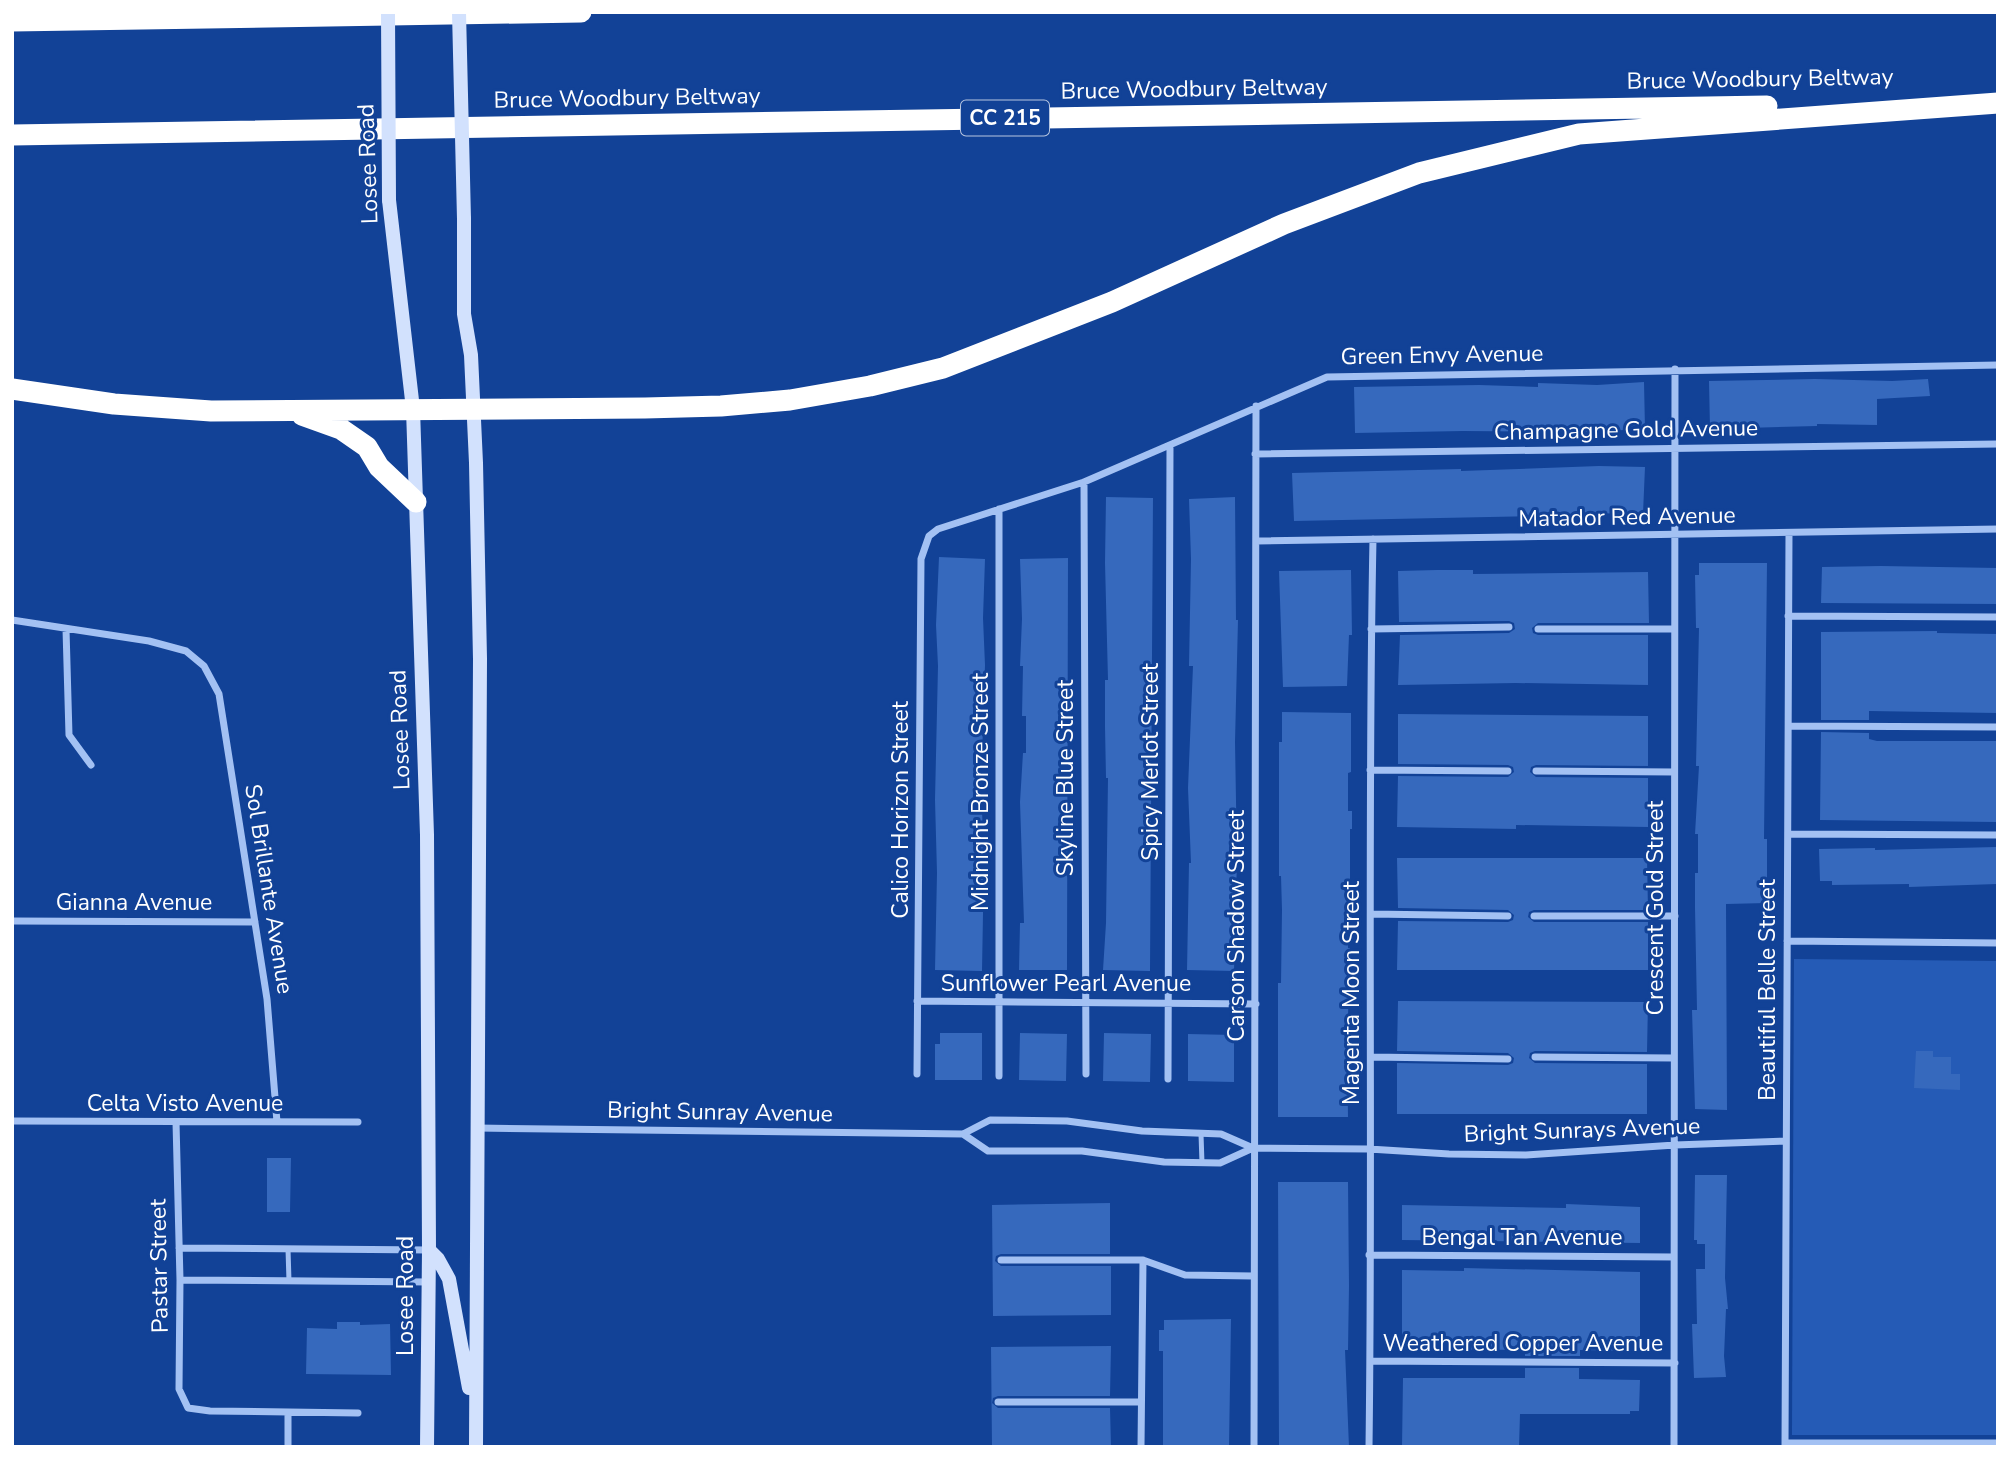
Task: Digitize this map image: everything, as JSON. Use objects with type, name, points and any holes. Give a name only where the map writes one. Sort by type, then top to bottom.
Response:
[{"type":"highway","points":[[12,22],[581,12]]},
{"type":"highway","points":[[12,389],[128,405],[211,411],[720,407],[790,400],[870,386],[943,368],[1112,302],[1284,224],[1419,173],[1579,134],[1998,102]]},
{"type":"highway","name":"Bruce Woodbury Beltway","points":[[12,135],[1998,102]]},
{"type":"highway","points":[[290,410],[341,429],[367,447],[379,467],[416,502]]},
{"type":"main road","name":"Losee Road","points":[[388,12],[389,200],[413,409],[427,835],[427,1447]]},
{"type":"main road","points":[[459,12],[464,314],[471,355],[480,659],[476,1447]]},
{"type":"main road","points":[[429,1250],[438,1259],[449,1279],[476,1424]]},
{"type":"street","name":"Green Envy Avenue","points":[[925,546],[929,536],[938,528],[1084,482],[1327,377],[1998,365]]},
{"type":"street","name":"Crescent Gold Street","points":[[1674,1447],[1675,369]]},
{"type":"street","name":"Carson Shadow Street","points":[[1254,1447],[1255,406]]},
{"type":"street","name":"Champagne Gold Avenue","points":[[1255,454],[1998,444]]},
{"type":"street","name":"Spicy Merlot Street","points":[[1168,1079],[1170,446]]},
{"type":"street","name":"Skyline Blue Street","points":[[1084,482],[1086,1074]]},
{"type":"street","name":"Midnight Bronze Street","points":[[999,509],[999,1076]]},
{"type":"street","name":"Matador Red Avenue","points":[[1256,541],[1998,529]]},
{"type":"street","name":"Beautiful Belle Street","points":[[1785,1445],[1789,533]]},
{"type":"street","name":"Magenta Moon Street","points":[[1369,1447],[1373,539]]},
{"type":"street","name":"Calico Horizon Street","points":[[917,1074],[921,559],[925,546]]},
{"type":"street","points":[[1788,616],[1998,617]]},
{"type":"street","points":[[12,620],[66,629],[69,736],[91,765]]},
{"type":"street","points":[[1371,629],[1509,627]]},
{"type":"street","name":"Sol Brillante Avenue","points":[[66,629],[149,640],[186,651],[204,666],[219,694],[267,999],[277,1122]]},
{"type":"street","points":[[1538,629],[1674,629]]},
{"type":"street","points":[[1789,726],[1998,727]]},
{"type":"street","points":[[1370,770],[1508,771]]},
{"type":"street","points":[[1536,771],[1674,772]]},
{"type":"street","points":[[1788,834],[1998,835]]},
{"type":"street","points":[[1371,915],[1508,916]]},
{"type":"street","points":[[1534,916],[1675,916]]},
{"type":"street","name":"Gianna Avenue","points":[[12,921],[255,922]]},
{"type":"street","points":[[1787,941],[1998,943]]},
{"type":"street","name":"Sunflower Pearl Avenue","points":[[918,1001],[1256,1004]]},
{"type":"street","points":[[1372,1057],[1508,1059]]},
{"type":"street","points":[[1535,1057],[1674,1058]]},
{"type":"street","name":"Celta Visto Avenue","points":[[12,1121],[358,1122]]},
{"type":"street","name":"Bright Sunray Avenue","points":[[476,1128],[963,1134],[990,1121],[1066,1121],[1142,1131],[1221,1134],[1254,1148]]},
{"type":"street","name":"Pastar Street","points":[[176,1122],[180,1280],[179,1389],[188,1408],[210,1412],[288,1412]]},
{"type":"street","name":"Bright Sunray Avenue","points":[[963,1134],[988,1151],[1082,1151],[1154,1161],[1220,1163],[1254,1148]]},
{"type":"street","name":"Bright Sunrays Avenue","points":[[1254,1148],[1527,1155],[1786,1141]]},
{"type":"street","points":[[178,1248],[429,1250]]},
{"type":"street","name":"Bengal Tan Avenue","points":[[1370,1255],[1674,1257]]},
{"type":"street","points":[[1001,1260],[1143,1260],[1185,1275],[1253,1276]]},
{"type":"street","points":[[1141,1447],[1143,1260]]},
{"type":"street","points":[[180,1280],[429,1282]]},
{"type":"street","name":"Weathered Copper Avenue","points":[[1370,1362],[1675,1363]]},
{"type":"street","points":[[998,1402],[1141,1402]]},
{"type":"street","points":[[288,1447],[288,1412],[358,1413]]},
{"type":"street","points":[[1785,1445],[1998,1443]]},
{"type":"lane","points":[[1201,1134],[1202,1163]]},
{"type":"lane","points":[[288,1249],[289,1281]]},
{"type":"shaded area","points":[[1794,959],[1998,961],[1998,1435],[1792,1435]]},
{"type":"building","points":[[1928,379],[1930,396],[1877,399],[1877,425],[1817,424],[1710,429],[1709,381]]},
{"type":"building","points":[[1644,382],[1645,429],[1584,432],[1355,433],[1354,387],[1538,387],[1538,383],[1597,385]]},
{"type":"building","points":[[1645,467],[1643,514],[1584,513],[1294,521],[1292,473]]},
{"type":"building","points":[[1106,497],[1153,498],[1150,971],[1103,970],[1108,778],[1105,727],[1105,680],[1108,680]]},
{"type":"building","points":[[1235,497],[1238,620],[1234,971],[1187,970],[1191,863],[1188,788],[1193,666],[1189,666],[1189,499]]},
{"type":"building","points":[[939,557],[985,559],[981,788],[984,857],[982,971],[935,970],[938,666],[936,625]]},
{"type":"building","points":[[1068,558],[1067,970],[1019,970],[1020,923],[1024,923],[1020,802],[1023,753],[1026,753],[1026,716],[1022,716],[1023,666],[1020,666],[1020,559]]},
{"type":"building","points":[[1699,563],[1767,563],[1764,839],[1767,839],[1767,903],[1726,904],[1727,1110],[1695,1109],[1692,1010],[1697,1010],[1695,873],[1698,873],[1698,834],[1695,834],[1699,766],[1696,766],[1699,628],[1696,628],[1695,575],[1699,575]]},
{"type":"building","points":[[1822,567],[1998,568],[1997,604],[1821,603]]},
{"type":"building","points":[[1351,570],[1352,635],[1349,635],[1347,686],[1283,687],[1279,571]]},
{"type":"building","points":[[1473,570],[1473,574],[1648,572],[1649,623],[1538,623],[1532,628],[1533,633],[1538,635],[1648,635],[1648,685],[1398,685],[1400,635],[1509,633],[1515,629],[1514,623],[1509,621],[1399,622],[1398,571]]},
{"type":"building","points":[[1937,631],[1998,634],[1997,713],[1869,711],[1869,720],[1821,720],[1821,632]]},
{"type":"building","points":[[1282,712],[1351,713],[1351,772],[1348,773],[1348,811],[1352,811],[1352,829],[1350,910],[1347,910],[1350,948],[1348,1117],[1278,1117],[1278,983],[1281,983],[1282,910],[1279,876],[1279,742],[1282,742]]},
{"type":"building","points":[[1398,714],[1648,716],[1648,766],[1536,765],[1531,767],[1530,772],[1536,777],[1648,778],[1648,827],[1397,827],[1398,776],[1508,777],[1514,772],[1513,767],[1508,765],[1398,764]]},
{"type":"building","points":[[1821,732],[1869,733],[1869,739],[1877,741],[1998,741],[1998,820],[1820,820]]},
{"type":"building","points":[[1996,847],[1997,884],[1909,887],[1909,884],[1832,885],[1832,881],[1820,881],[1819,849]]},
{"type":"building","points":[[1397,858],[1647,858],[1648,910],[1534,910],[1529,912],[1528,917],[1534,922],[1648,922],[1648,970],[1397,970],[1398,921],[1508,922],[1513,920],[1514,915],[1508,910],[1398,908]]},
{"type":"building","points":[[1398,1001],[1648,1002],[1647,1052],[1535,1051],[1530,1053],[1529,1058],[1535,1063],[1647,1064],[1647,1114],[1397,1114],[1397,1063],[1508,1065],[1513,1063],[1514,1058],[1508,1053],[1397,1051]]},
{"type":"building","points":[[940,1033],[982,1033],[982,1080],[935,1080],[935,1044],[940,1044]]},
{"type":"building","points":[[1020,1033],[1067,1034],[1066,1081],[1019,1080]]},
{"type":"building","points":[[1104,1033],[1151,1034],[1150,1082],[1103,1081]]},
{"type":"building","points":[[1188,1034],[1234,1035],[1234,1082],[1188,1081]]},
{"type":"building","points":[[1916,1051],[1933,1051],[1933,1057],[1951,1057],[1951,1074],[1960,1074],[1960,1090],[1914,1088]]},
{"type":"building","points":[[267,1158],[291,1158],[290,1212],[267,1212]]},
{"type":"building","points":[[1695,1175],[1727,1175],[1725,1278],[1728,1309],[1724,1356],[1726,1377],[1694,1378],[1692,1324],[1697,1324],[1696,1269],[1705,1269],[1705,1244],[1697,1244],[1697,1240],[1694,1240]]},
{"type":"building","points":[[1278,1182],[1348,1182],[1348,1350],[1345,1350],[1349,1447],[1279,1447]]},
{"type":"building","points":[[1110,1203],[1110,1254],[1001,1254],[996,1256],[995,1261],[1001,1266],[1111,1266],[1111,1315],[993,1316],[992,1205]]},
{"type":"building","points":[[1566,1204],[1640,1207],[1640,1243],[1402,1240],[1402,1205],[1566,1208]]},
{"type":"building","points":[[1464,1268],[1640,1272],[1640,1351],[1580,1350],[1580,1356],[1525,1356],[1525,1350],[1402,1349],[1402,1270],[1464,1271]]},
{"type":"building","points":[[1231,1319],[1229,1447],[1163,1447],[1163,1351],[1159,1351],[1159,1330],[1164,1330],[1164,1320]]},
{"type":"building","points":[[337,1322],[360,1322],[360,1325],[390,1324],[391,1375],[306,1374],[307,1328],[337,1329]]},
{"type":"building","points":[[1111,1346],[1110,1396],[998,1396],[993,1398],[992,1403],[998,1408],[1110,1408],[1111,1447],[992,1447],[991,1347]]},
{"type":"building","points":[[1525,1368],[1579,1368],[1579,1379],[1640,1380],[1639,1411],[1630,1411],[1630,1414],[1520,1414],[1519,1447],[1402,1447],[1403,1378],[1525,1378]]}]
